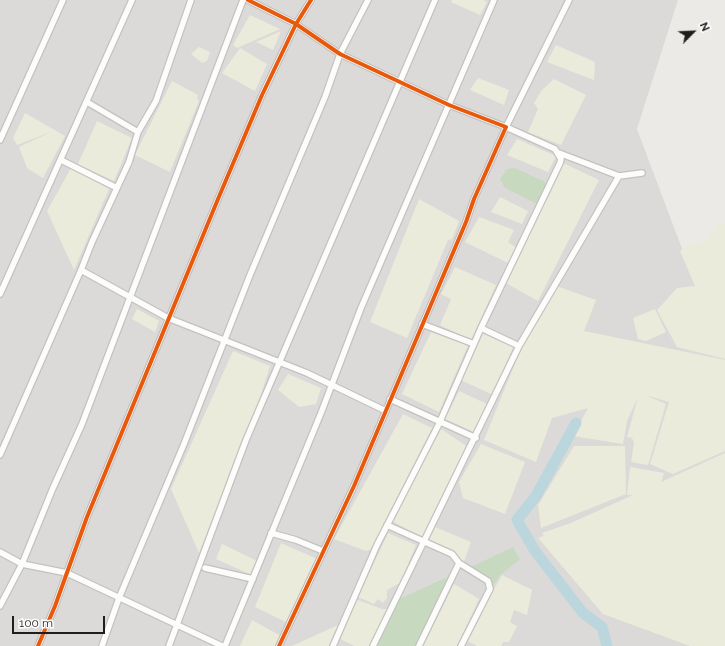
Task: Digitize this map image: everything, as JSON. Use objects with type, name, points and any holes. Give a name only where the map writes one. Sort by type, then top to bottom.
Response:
[{"type":"street","points":[[0,140],[63,0]]},
{"type":"street","points":[[0,294],[132,0]]},
{"type":"street","points":[[0,455],[82,270],[92,242],[129,162],[138,132],[156,101],[191,0]]},
{"type":"street","points":[[0,606],[22,564],[53,488],[82,424],[243,0]]},
{"type":"street","points":[[248,0],[296,24],[340,54],[399,83],[449,105],[506,127],[555,149],[559,153],[619,176],[642,173]]},
{"type":"street","points":[[38,646],[168,318],[262,95],[296,24],[311,0]]},
{"type":"street","points":[[102,646],[119,598],[184,444],[322,104],[340,54],[368,0]]},
{"type":"street","points":[[169,646],[178,626],[246,440],[435,0]]},
{"type":"street","points":[[225,646],[332,384],[364,301],[494,0]]},
{"type":"street","points":[[279,646],[354,486],[506,127],[568,0]]},
{"type":"street","points":[[87,102],[138,132]]},
{"type":"street","points":[[333,646],[387,525],[440,421],[481,328],[560,163],[559,153]]},
{"type":"street","points":[[61,160],[117,188]]},
{"type":"street","points":[[373,646],[476,438],[519,346],[619,176]]},
{"type":"street","points":[[82,270],[168,318],[280,362],[332,384],[386,410]]},
{"type":"street","points":[[422,324],[474,344]]},
{"type":"street","points":[[481,328],[519,346]]},
{"type":"street","points":[[390,399],[476,438]]},
{"type":"street","points":[[387,525],[452,554],[459,563],[488,581],[490,589],[461,646]]},
{"type":"street","points":[[271,532],[296,540],[323,552]]},
{"type":"street","points":[[0,552],[22,564],[67,574],[222,646]]},
{"type":"street","points":[[419,646],[459,563]]},
{"type":"street","points":[[205,568],[253,578]]},
{"type":"shaded area","points":[[0,0],[678,0],[637,129],[722,355],[725,356],[725,646],[0,646]]},
{"type":"green space","points":[[452,0],[483,0],[487,2],[480,15],[451,2]]},
{"type":"green space","points":[[250,15],[280,29],[237,48],[233,45]]},
{"type":"green space","points":[[281,31],[273,50],[256,42]]},
{"type":"green space","points":[[556,45],[595,62],[594,80],[547,62]]},
{"type":"green space","points":[[199,47],[210,52],[207,61],[202,63],[191,54]]},
{"type":"green space","points":[[240,48],[267,64],[255,91],[222,73]]},
{"type":"green space","points":[[478,78],[509,90],[504,105],[470,90]]},
{"type":"green space","points":[[554,79],[586,95],[561,145],[528,132],[538,109],[534,103],[542,90]]},
{"type":"green space","points":[[172,81],[198,95],[197,99],[199,101],[170,172],[135,155]]},
{"type":"green space","points":[[25,113],[65,136],[43,178],[27,168],[19,147],[53,131],[17,145],[13,138]]},
{"type":"green space","points":[[97,121],[132,138],[114,181],[78,164]]},
{"type":"green space","points":[[517,139],[556,156],[548,172],[507,155]]},
{"type":"green space","points":[[563,163],[599,180],[538,301],[504,282]]},
{"type":"green space","points":[[71,168],[109,189],[74,270],[47,211]]},
{"type":"green space","points":[[515,168],[545,182],[545,191],[537,204],[505,188],[500,179],[507,169]]},
{"type":"green space","points":[[500,197],[528,211],[522,224],[491,212]]},
{"type":"green space","points":[[419,199],[459,221],[452,239],[448,240],[407,338],[370,322]]},
{"type":"green space","points":[[479,217],[514,230],[508,242],[517,248],[508,263],[465,242]]},
{"type":"green space","points":[[719,223],[725,224],[725,359],[677,347],[657,310],[677,288],[695,286],[680,251],[693,242],[705,242]]},
{"type":"green space","points":[[455,267],[496,285],[471,340],[440,325],[451,299],[441,294]]},
{"type":"green space","points":[[551,284],[596,300],[584,331],[725,360],[725,451],[673,474],[650,464],[669,402],[645,395],[666,404],[648,465],[631,462],[634,443],[632,438],[627,437],[638,397],[627,421],[623,444],[573,436],[588,408],[552,418],[536,462],[484,440],[518,356]]},
{"type":"green space","points":[[137,309],[159,321],[155,332],[132,319]]},
{"type":"green space","points":[[655,309],[666,332],[646,341],[638,339],[633,318]]},
{"type":"green space","points":[[431,332],[468,345],[439,412],[402,394]]},
{"type":"green space","points":[[483,334],[513,347],[493,395],[461,380]]},
{"type":"green space","points":[[233,351],[270,366],[257,407],[199,553],[171,489]]},
{"type":"green space","points":[[288,374],[321,388],[316,404],[299,407],[278,390]]},
{"type":"green space","points":[[459,391],[489,405],[474,432],[445,419]]},
{"type":"green space","points":[[403,414],[432,428],[371,549],[366,551],[334,539]]},
{"type":"green space","points":[[441,429],[468,447],[423,538],[392,521]]},
{"type":"green space","points":[[481,444],[525,462],[505,514],[463,498],[459,482]]},
{"type":"green space","points":[[574,446],[625,446],[626,494],[541,528],[538,505]]},
{"type":"green space","points":[[725,453],[725,646],[690,646],[603,614],[538,538],[544,536],[542,533],[571,523],[633,495],[627,495],[630,467],[664,473],[661,482]]},
{"type":"green space","points":[[435,527],[471,542],[463,564],[456,567],[454,556],[426,542]]},
{"type":"green space","points":[[388,533],[416,545],[400,583],[387,590],[387,598],[383,603],[378,599],[374,604],[358,597]]},
{"type":"green space","points":[[281,543],[317,559],[288,623],[255,607]]},
{"type":"green space","points":[[222,544],[257,561],[252,575],[216,559]]},
{"type":"green space","points":[[513,547],[520,559],[500,575],[490,590],[487,580],[471,567]]},
{"type":"green space","points":[[502,575],[532,590],[527,615],[514,610],[510,622],[517,626],[509,642],[503,642],[501,646],[477,646],[466,640]]},
{"type":"green space","points":[[450,576],[415,646],[375,646],[399,599]]},
{"type":"green space","points":[[454,584],[479,599],[457,646],[423,646]]},
{"type":"green space","points":[[355,599],[382,609],[390,609],[371,646],[355,646],[340,639]]},
{"type":"green space","points":[[252,620],[281,636],[276,646],[240,646]]},
{"type":"green space","points":[[338,625],[329,646],[292,646]]},
{"type":"waterway","points":[[576,423],[536,496],[517,520],[535,551],[583,613],[602,627],[607,646]]},
{"type":"cycle path","points":[[248,0],[296,24],[340,54],[449,105],[506,127],[474,199],[466,222],[354,486],[279,646]]},
{"type":"cycle path","points":[[38,646],[55,606],[87,517],[218,199],[262,95],[296,24],[311,0]]}]
